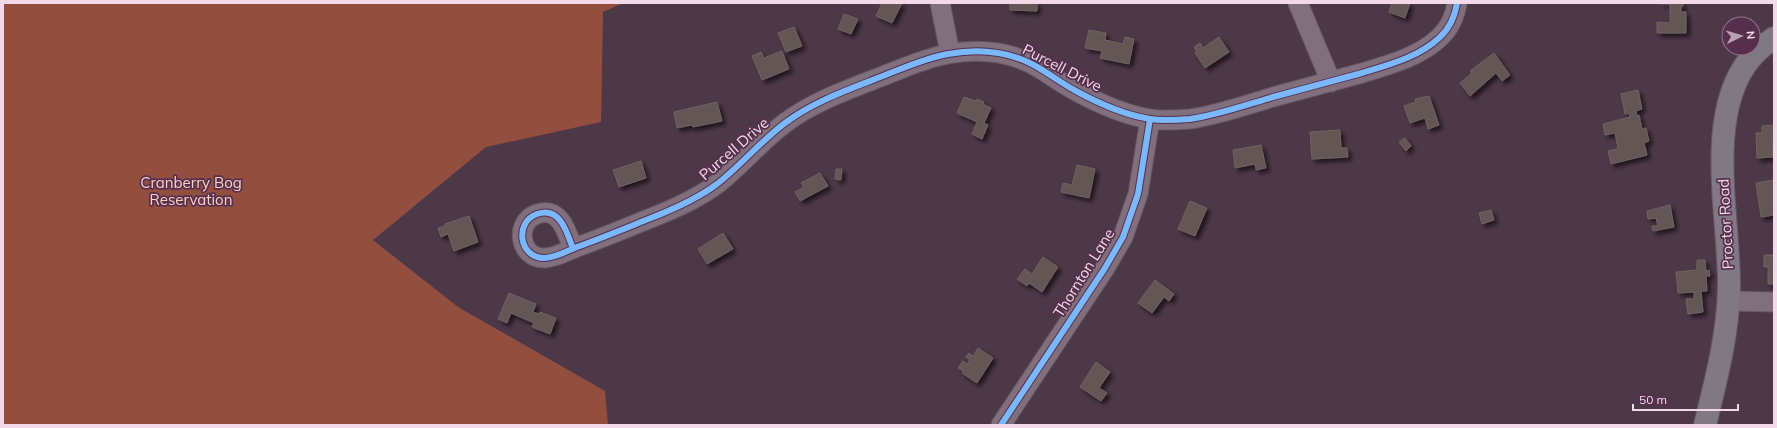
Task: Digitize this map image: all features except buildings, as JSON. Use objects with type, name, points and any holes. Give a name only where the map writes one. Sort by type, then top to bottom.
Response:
[{"type":"main road","name":"Proctor Road","points":[[1705,425],[1724,342],[1728,301],[1728,265],[1723,177],[1724,132],[1727,111],[1732,93],[1749,61],[1762,47],[1774,38]]},
{"type":"street","points":[[940,3],[950,54]]},
{"type":"street","points":[[1298,3],[1331,82]]},
{"type":"street","name":"Purcell Drive","points":[[573,249],[668,211],[704,192],[722,180],[782,125],[811,107],[843,92],[916,63],[950,54],[982,52],[1012,56],[1031,64],[1075,91],[1099,102],[1150,119],[1177,120],[1204,116],[1331,82],[1391,64],[1422,50],[1439,38],[1450,24],[1457,3]]},
{"type":"street","name":"Thornton Lane","points":[[1001,425],[1105,268],[1123,237],[1129,224],[1138,194],[1150,119]]},
{"type":"street","points":[[1728,301],[1774,302]]},
{"type":"green space","name":"Cranberry Bog Reservation","points":[[3,3],[623,3],[603,12],[601,122],[486,147],[373,240],[458,307],[605,391],[608,425],[3,425]]},
{"type":"cycle path","points":[[573,249],[565,228],[557,217],[545,213],[537,214],[530,218],[525,224],[522,239],[525,246],[529,252],[544,258],[561,254],[660,215],[693,199],[717,184],[776,130],[808,108],[845,91],[931,58],[959,52],[991,52],[1012,56],[1032,64],[1070,88],[1121,112],[1155,120],[1190,119],[1221,112],[1362,73],[1413,55],[1431,45],[1446,31],[1455,13],[1457,3]]},
{"type":"cycle path","points":[[1001,425],[1105,268],[1123,237],[1138,194],[1150,119]]}]
